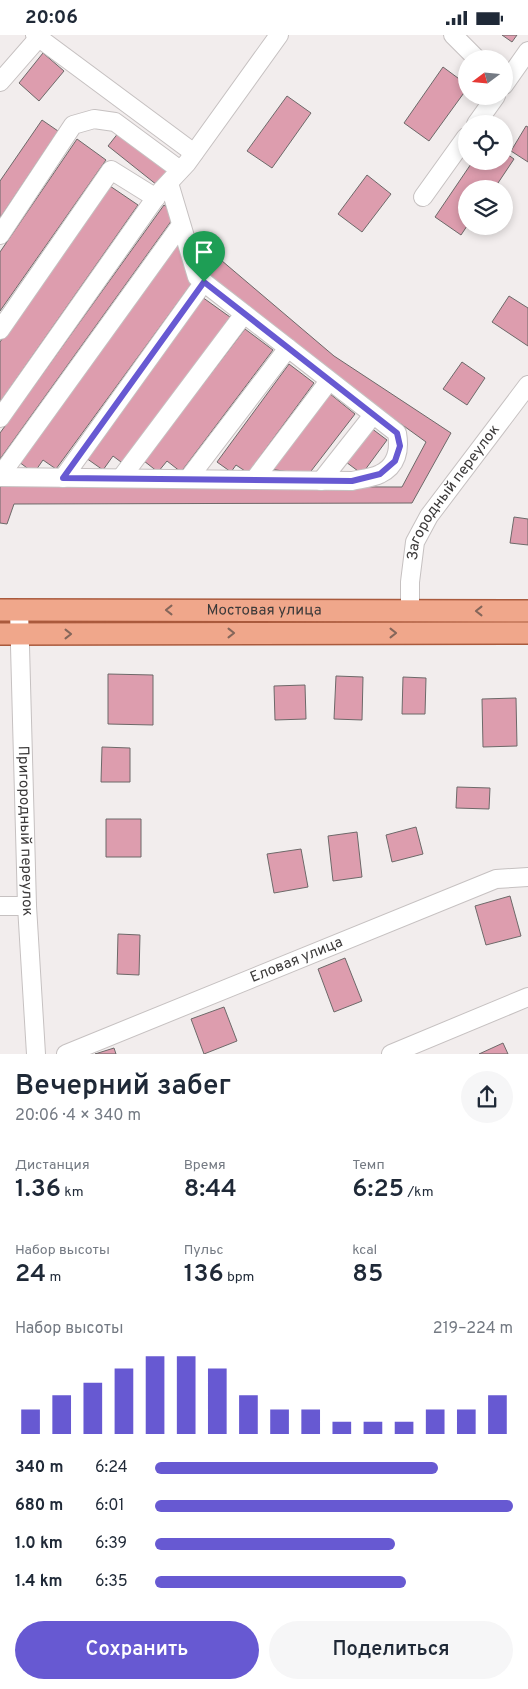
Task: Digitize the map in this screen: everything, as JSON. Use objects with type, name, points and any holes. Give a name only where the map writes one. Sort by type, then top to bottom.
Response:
[{"type":"main road","name":"Мостовая улица","points":[[10,609],[528,611]]},
{"type":"main road","name":"Мостовая улица","points":[[10,634],[528,633]]},
{"type":"street","points":[[0,418],[156,198],[194,153],[279,35]]},
{"type":"street","points":[[453,35],[468,50]]},
{"type":"street","points":[[0,82],[39,36],[194,153]]},
{"type":"street","points":[[513,72],[528,51]]},
{"type":"street","points":[[0,235],[73,125],[94,119],[115,122],[174,176],[182,225],[197,277],[397,433],[400,446],[395,461],[380,474],[352,481],[0,476]]},
{"type":"street","points":[[423,197],[458,148]]},
{"type":"street","points":[[0,330],[111,170],[156,198]]},
{"type":"street","points":[[0,476],[182,225]]},
{"type":"street","points":[[63,478],[204,282]]},
{"type":"street","points":[[121,478],[244,314]]},
{"type":"street","points":[[188,479],[288,348]]},
{"type":"street","points":[[254,480],[329,381]]},
{"type":"street","name":"Загородный переулок","points":[[410,611],[410,582],[415,542],[429,516],[528,385]]},
{"type":"street","points":[[321,481],[373,415]]},
{"type":"street","name":"Пригородный переулок","points":[[10,609],[36,1054]]},
{"type":"street","name":"Еловая улица","points":[[66,1054],[496,879],[528,877]]},
{"type":"street","points":[[0,906],[27,906]]},
{"type":"street","points":[[391,1054],[528,997]]},
{"type":"building","points":[[502,35],[517,35],[512,42]]},
{"type":"building","points":[[43,53],[64,71],[39,101],[19,83]]},
{"type":"building","points":[[443,67],[458,78],[458,101],[429,141],[404,123]]},
{"type":"building","points":[[287,96],[311,113],[272,168],[247,151]]},
{"type":"building","points":[[42,120],[58,131],[0,218],[0,181]]},
{"type":"building","points":[[526,126],[528,127],[528,162],[513,152],[513,148]]},
{"type":"building","points":[[119,132],[168,171],[157,185],[108,146]]},
{"type":"building","points":[[77,139],[106,160],[0,311],[0,252]]},
{"type":"building","points":[[467,170],[507,170],[500,180],[460,180]]},
{"type":"building","points":[[367,175],[391,194],[362,232],[338,214]]},
{"type":"building","points":[[458,183],[458,233],[435,217]]},
{"type":"building","points":[[107,184],[138,205],[0,402],[0,342]]},
{"type":"building","points":[[164,205],[177,213],[0,459],[0,433]]},
{"type":"building","points":[[182,239],[192,283],[56,469],[43,460],[34,473],[19,462]]},
{"type":"building","points":[[208,249],[334,356],[451,433],[412,503],[14,504],[7,524],[0,523],[0,486],[402,487],[426,442],[325,369],[196,264]]},
{"type":"building","points":[[509,296],[528,308],[528,346],[492,322]]},
{"type":"building","points":[[202,297],[230,317],[125,465],[113,456],[103,470],[86,458]]},
{"type":"building","points":[[245,329],[273,350],[181,472],[167,461],[158,472],[144,461]]},
{"type":"building","points":[[462,362],[485,378],[467,405],[443,389]]},
{"type":"building","points":[[289,364],[314,383],[248,473],[236,465],[231,472],[217,462]]},
{"type":"building","points":[[329,393],[355,414],[308,475],[270,469]]},
{"type":"building","points":[[371,428],[387,440],[362,474],[346,462]]},
{"type":"building","points":[[514,517],[528,519],[528,545],[510,543]]},
{"type":"building","points":[[108,674],[153,675],[153,725],[108,724]]},
{"type":"building","points":[[336,676],[363,677],[362,720],[334,719]]},
{"type":"building","points":[[403,677],[426,678],[425,714],[402,714]]},
{"type":"building","points":[[305,685],[306,719],[275,720],[274,686]]},
{"type":"building","points":[[516,698],[517,746],[483,747],[482,699]]},
{"type":"building","points":[[102,747],[130,748],[130,782],[101,782]]},
{"type":"building","points":[[457,787],[490,788],[489,809],[456,808]]},
{"type":"building","points":[[106,819],[141,819],[141,857],[106,857]]},
{"type":"building","points":[[416,827],[423,854],[392,862],[386,835]]},
{"type":"building","points":[[357,832],[362,877],[333,881],[328,836]]},
{"type":"building","points":[[301,849],[308,887],[274,893],[267,854]]},
{"type":"building","points":[[510,896],[521,936],[486,945],[475,906]]},
{"type":"building","points":[[118,934],[140,935],[139,975],[117,974]]},
{"type":"building","points":[[345,958],[362,1001],[334,1012],[318,969]]},
{"type":"building","points":[[224,1007],[237,1041],[204,1054],[191,1019]]},
{"type":"building","points":[[503,1043],[508,1054],[479,1054]]},
{"type":"building","points":[[114,1048],[116,1054],[95,1054]]},
{"type":"route","points":[[204,282],[397,433],[400,446],[395,461],[380,474],[352,481],[63,478],[204,282]]}]
